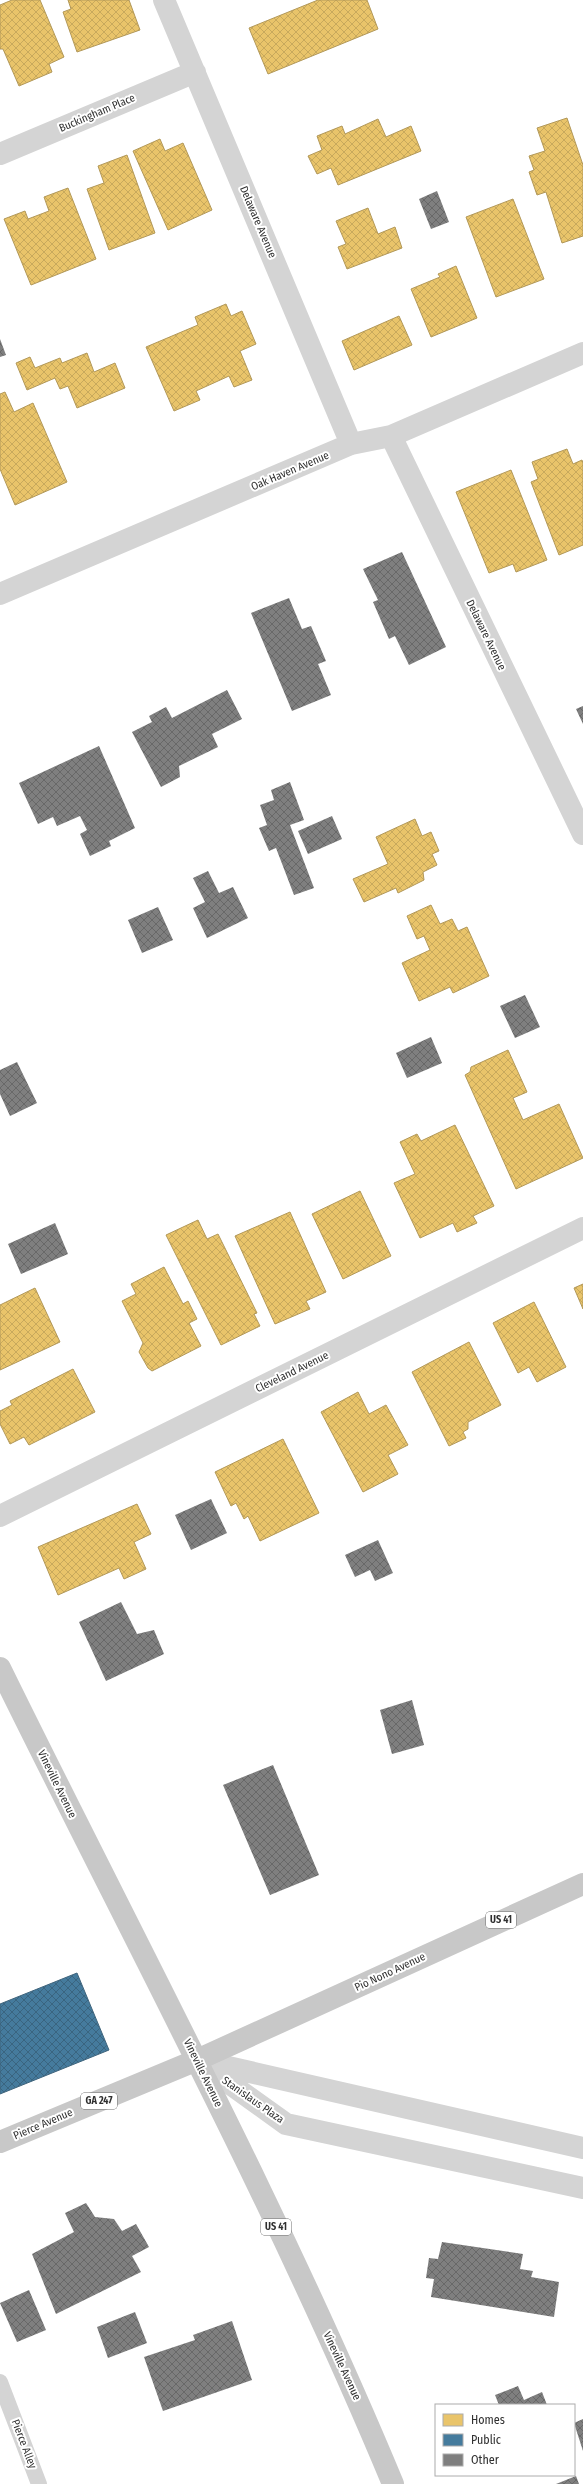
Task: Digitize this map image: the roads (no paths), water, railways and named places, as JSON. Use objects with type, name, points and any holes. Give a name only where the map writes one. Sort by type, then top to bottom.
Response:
[{"type":"main road","name":"Vineville Avenue","points":[[0,1668],[197,2060],[355,2394],[393,2484]]},
{"type":"main road","name":"Pio Nono Avenue","points":[[197,2060],[583,1884]]},
{"type":"main road","name":"Pierce Avenue","points":[[0,2142],[197,2060]]},
{"type":"street","name":"Delaware Avenue","points":[[164,0],[352,444]]},
{"type":"street","name":"Buckingham Place","points":[[0,154],[194,72]]},
{"type":"street","name":"Oak Haven Avenue","points":[[0,594],[352,444],[391,436],[583,353]]},
{"type":"street","name":"Delaware Avenue","points":[[391,436],[583,834]]},
{"type":"street","name":"Cleveland Avenue","points":[[0,1516],[583,1228]]},
{"type":"street","name":"Stanislaus Plaza","points":[[197,2060],[583,2148]]},
{"type":"street","name":"Stanislaus Plaza","points":[[197,2060],[286,2124],[583,2188]]},
{"type":"lane","name":"Pierce Alley","points":[[0,2382],[40,2484]]}]
